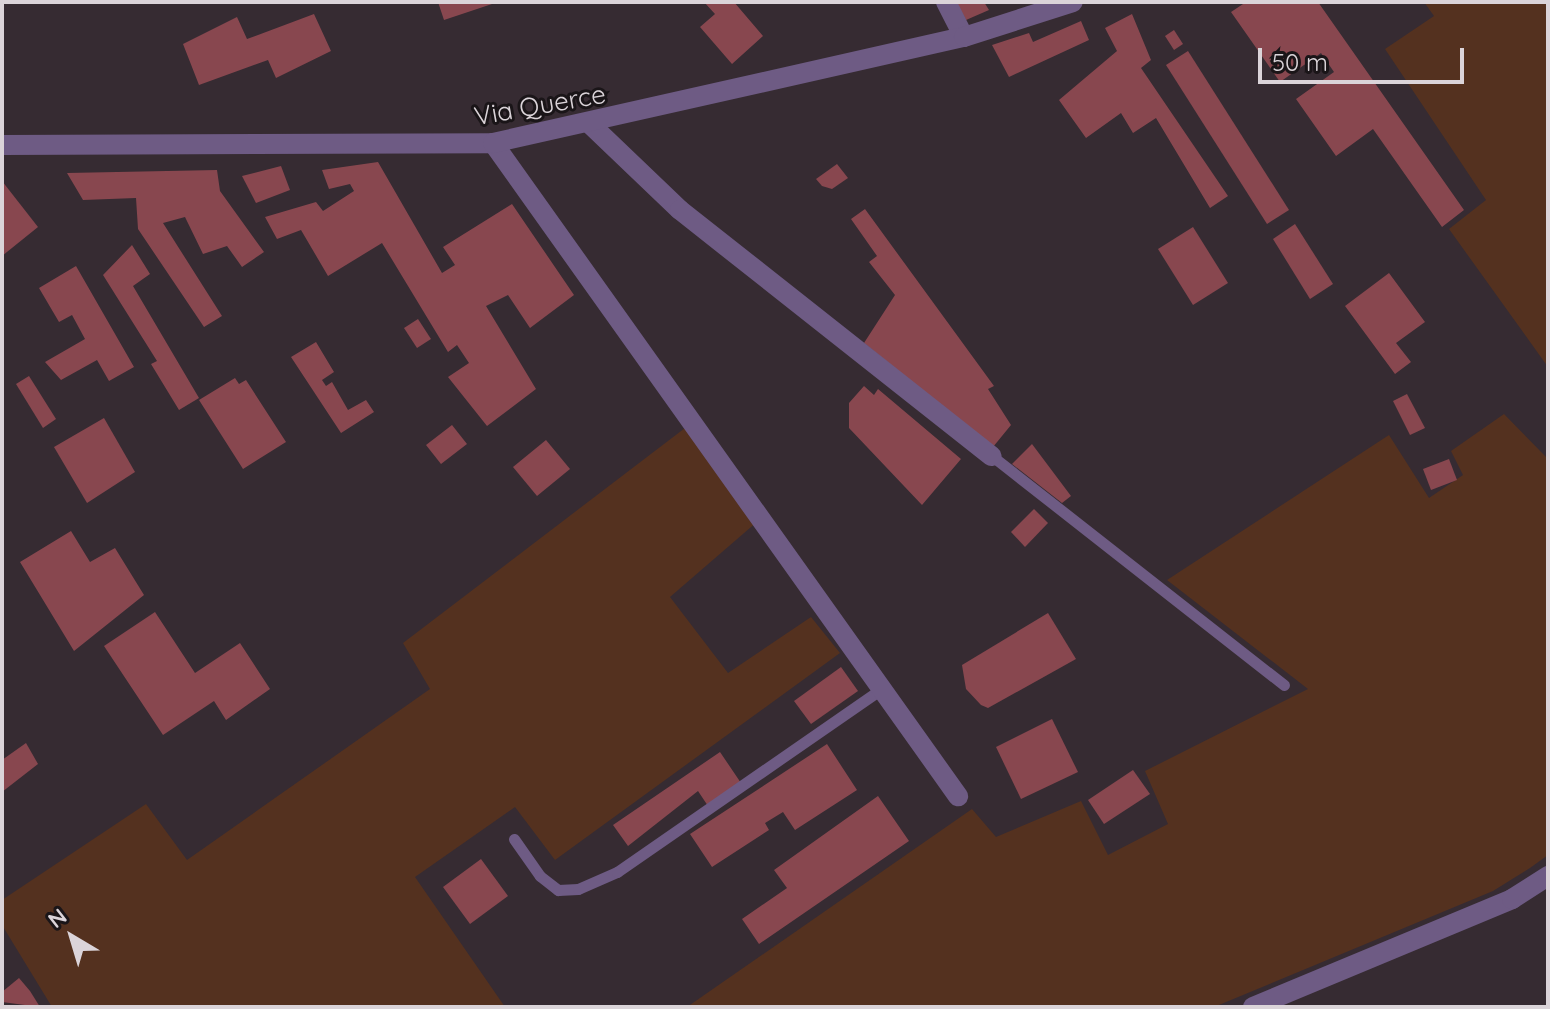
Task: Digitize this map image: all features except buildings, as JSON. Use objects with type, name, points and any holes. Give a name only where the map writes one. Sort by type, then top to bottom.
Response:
[{"type":"street","points":[[946,2],[964,37]]},
{"type":"street","name":"Via Querce","points":[[2,145],[493,143],[590,124],[964,37],[1073,2]]},
{"type":"street","points":[[590,124],[680,210],[992,456]]},
{"type":"street","points":[[493,143],[958,796]]},
{"type":"street","points":[[1253,1007],[1512,899],[1548,876]]},
{"type":"lane","points":[[992,456],[1284,685]]},
{"type":"lane","points":[[514,839],[540,876],[558,890],[578,889],[617,872],[883,687]]},
{"type":"shaded area","points":[[1424,2],[1548,2],[1548,367],[1449,229],[1486,200],[1385,49],[1434,16]]},
{"type":"shaded area","points":[[1504,414],[1548,459],[1548,855],[1493,891],[1214,1007],[687,1007],[972,809],[996,837],[1081,801],[1108,855],[1168,824],[1145,771],[1308,689],[1167,580],[1389,435],[1429,498],[1463,475],[1451,451]]},
{"type":"shaded area","points":[[685,428],[758,521],[670,597],[728,673],[811,617],[840,653],[555,860],[515,807],[415,877],[505,1007],[52,1007],[2,925],[2,900],[146,804],[187,860],[430,689],[403,643]]}]
